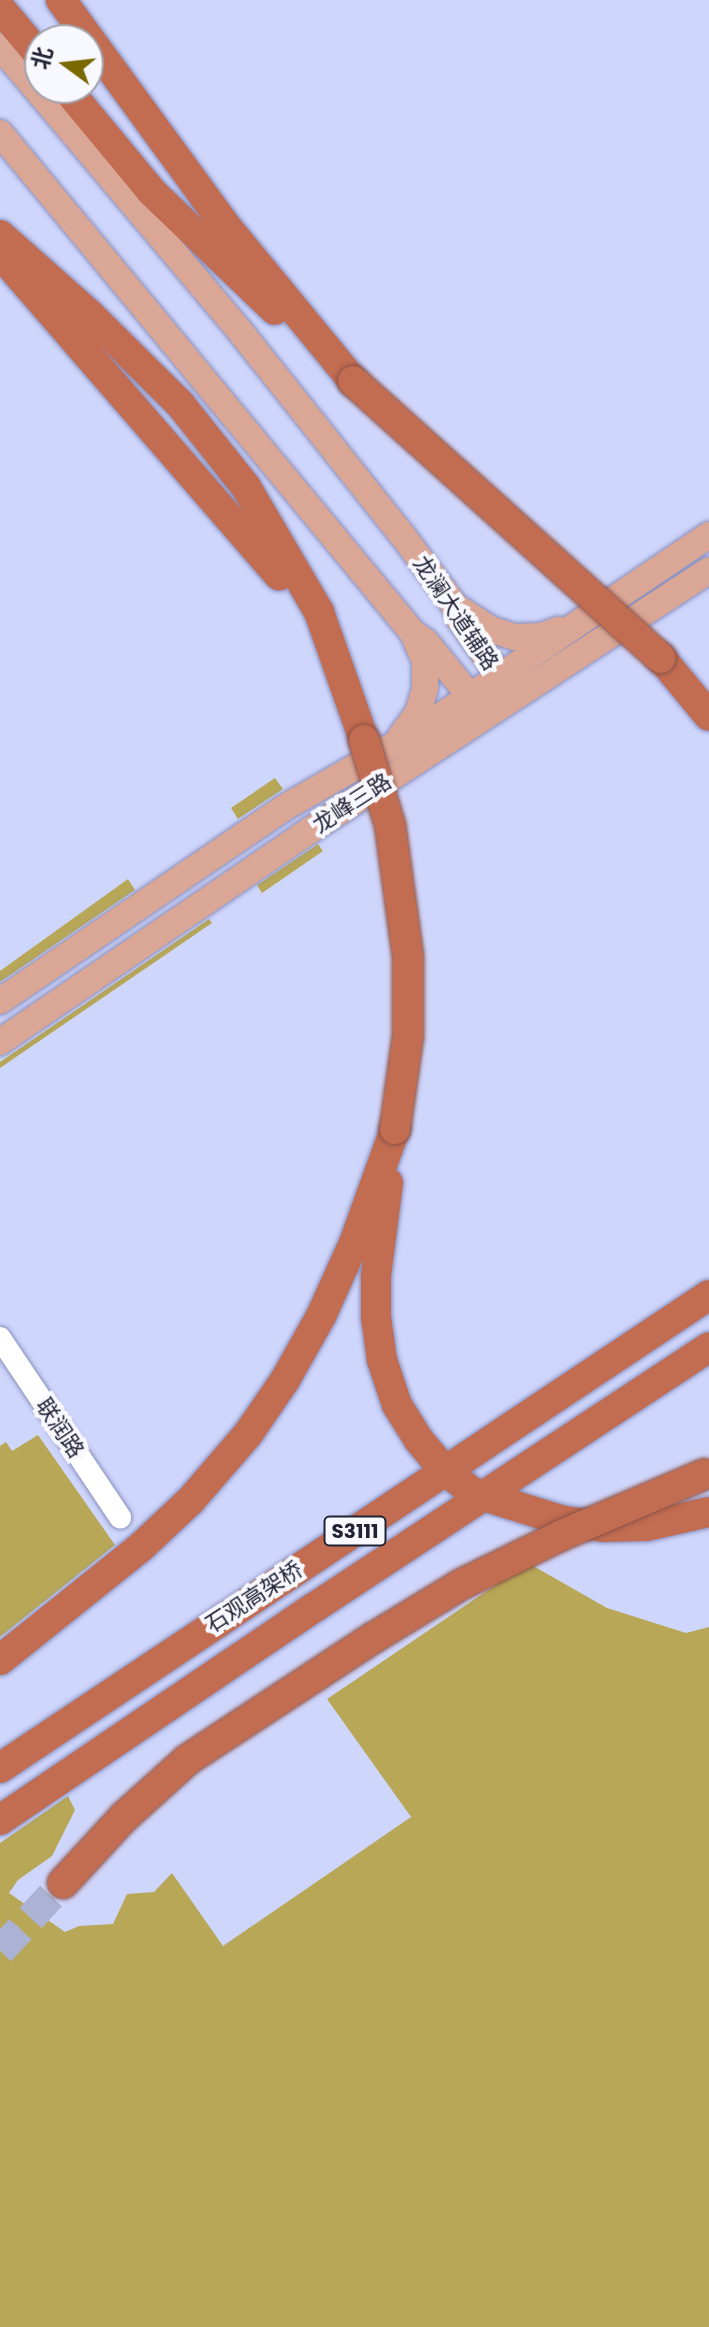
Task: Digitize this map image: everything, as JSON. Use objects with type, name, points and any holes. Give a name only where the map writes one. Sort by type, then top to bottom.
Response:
[{"type":"highway","points":[[61,0],[225,225],[353,381]]},
{"type":"highway","points":[[0,8],[24,37]]},
{"type":"highway","points":[[79,104],[152,192],[195,236],[661,658],[709,693]]},
{"type":"highway","points":[[0,235],[89,314],[173,397],[246,487],[319,612],[364,740],[390,825],[408,957],[408,1036],[376,1276],[376,1317],[382,1360],[397,1405],[443,1469],[474,1493],[504,1505],[560,1520],[603,1527],[646,1526],[709,1512]]},
{"type":"highway","points":[[0,254],[271,563],[313,629],[364,740]]},
{"type":"highway","points":[[661,658],[709,716]]},
{"type":"highway","points":[[0,1660],[141,1547],[191,1500],[248,1434],[285,1380],[321,1316],[354,1243],[395,1129]]},
{"type":"highway","name":"石观高架桥","points":[[0,1768],[709,1295]]},
{"type":"highway","name":"石观高架桥","points":[[0,1820],[302,1615],[709,1347]]},
{"type":"highway","points":[[63,1883],[124,1817],[187,1760],[373,1638],[460,1585],[562,1535],[707,1474]]},
{"type":"main road","name":"龙澜大道辅路","points":[[0,46],[243,335],[455,606],[459,618],[499,675],[501,706],[469,695],[426,642],[413,633],[0,133]]},
{"type":"main road","name":"龙峰三路","points":[[0,1001],[282,809],[396,743],[709,535]]},
{"type":"main road","name":"龙峰三路","points":[[0,1042],[709,570]]},
{"type":"main road","points":[[455,606],[490,629],[515,637],[542,636],[577,623]]},
{"type":"main road","points":[[396,743],[418,713],[425,688],[425,661],[413,633]]},
{"type":"street","name":"联润路","points":[[0,1338],[120,1517]]},
{"type":"shaded area","points":[[275,778],[283,789],[238,819],[231,808]]},
{"type":"shaded area","points":[[318,844],[323,851],[262,893],[257,885]]},
{"type":"shaded area","points":[[128,879],[135,890],[0,982],[0,971]]},
{"type":"shaded area","points":[[209,919],[212,923],[0,1068],[0,1062]]},
{"type":"shaded area","points":[[38,1435],[115,1545],[0,1637],[0,1446],[6,1442],[12,1451]]},
{"type":"shaded area","points":[[528,1563],[607,1608],[686,1633],[709,1627],[709,2327],[0,2327],[0,1843],[68,1796],[75,1810],[52,1856],[18,1880],[9,1893],[65,1932],[79,1926],[113,1924],[127,1894],[154,1892],[172,1873],[223,1946],[411,1817],[327,1699]]},
{"type":"tunnel","points":[[0,1951],[63,1883]]}]
